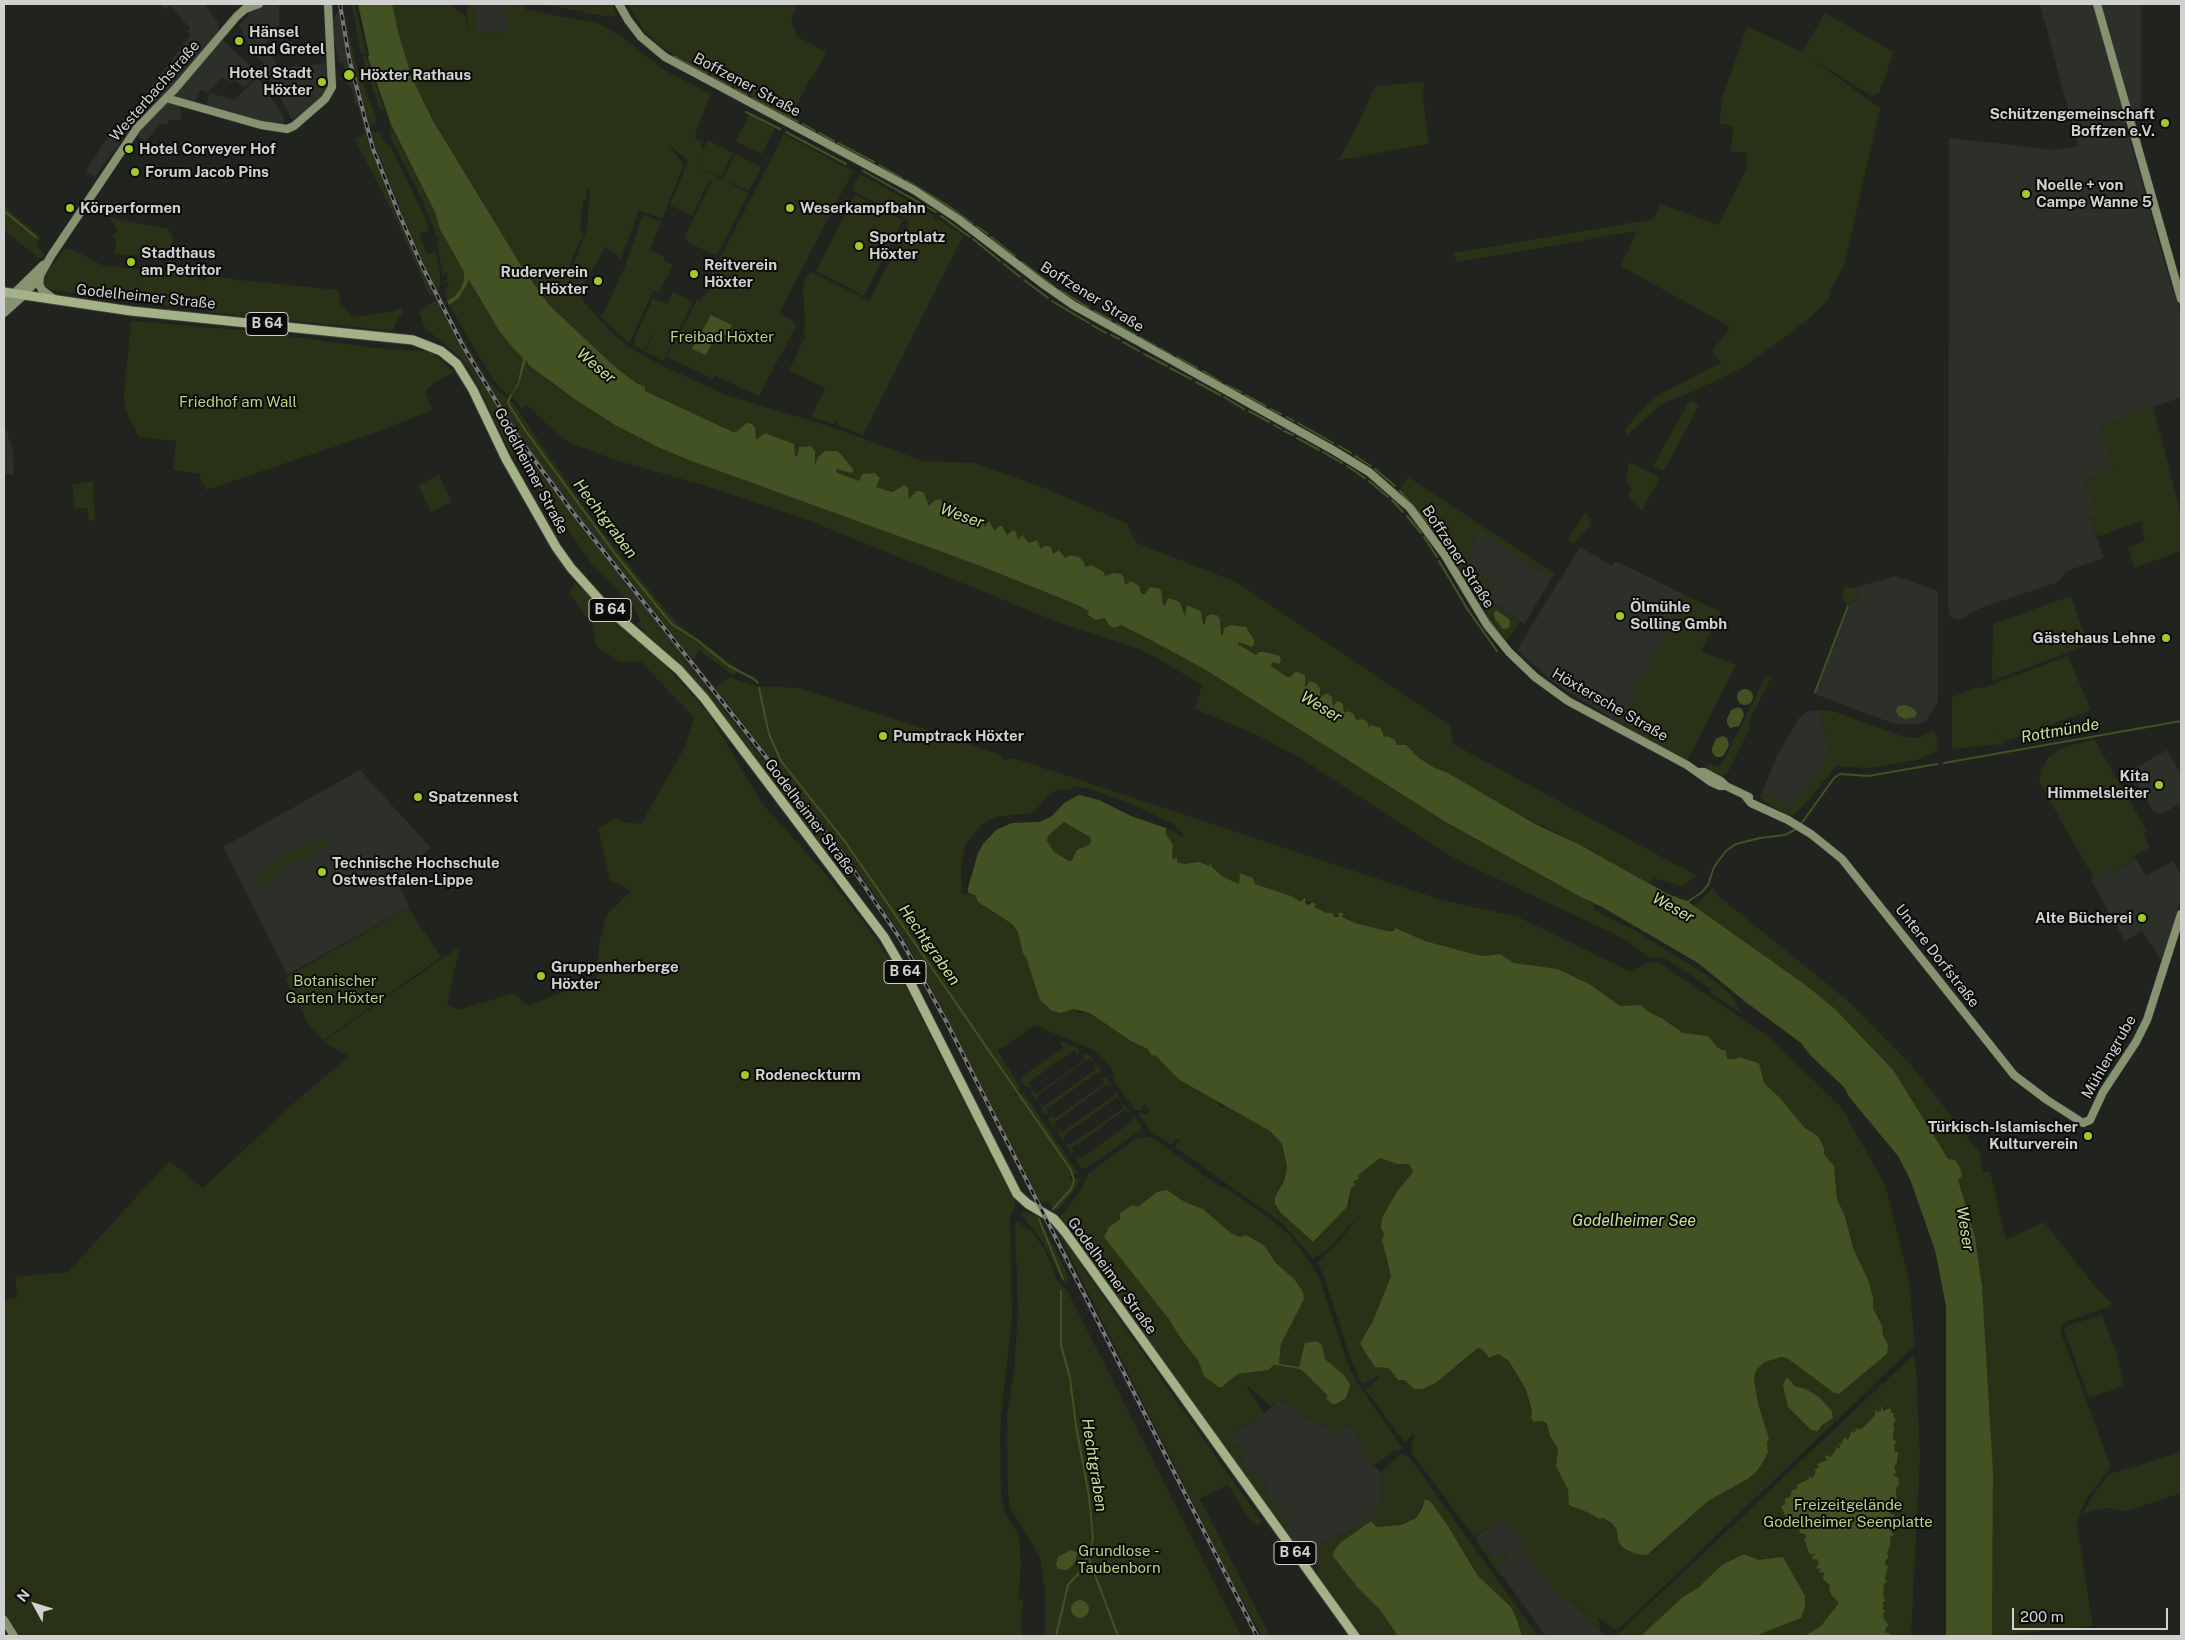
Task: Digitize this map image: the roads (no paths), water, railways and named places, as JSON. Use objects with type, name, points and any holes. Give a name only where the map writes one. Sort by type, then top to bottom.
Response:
[{"type":"main road","name":"Godelheimer Straße","points":[[8,293],[56,301],[413,340],[441,351],[457,364],[473,390],[506,459],[556,547],[571,568],[606,606],[679,670],[704,698],[884,937],[909,980],[1017,1194],[1028,1204],[1054,1219],[1066,1232],[1355,1636]]},
{"type":"street","name":"Westerbachstraße","points":[[4,313],[23,296],[40,275],[137,128],[238,16],[245,10],[258,4]]},
{"type":"street","points":[[166,98],[278,128],[287,129],[294,126],[325,99],[332,87],[328,4]]},
{"type":"street","name":"Boffzener Straße","points":[[619,4],[641,37],[665,57],[914,190],[958,219],[1068,301],[1341,454],[1372,474],[1405,503],[1428,531],[1482,619],[1512,654]]},
{"type":"street","points":[[2097,4],[2181,299]]},
{"type":"street","name":"Westerbachstraße","points":[[4,303],[8,293],[51,256]]},
{"type":"street","name":"Godelheimer Straße","points":[[40,275],[39,284],[43,291],[56,301]]},
{"type":"street","name":"Höxtersche Straße","points":[[1512,654],[1535,677],[1568,700],[1699,772],[1710,782],[1726,786],[1747,797]]},
{"type":"street","name":"Untere Dorfstraße","points":[[1747,797],[1764,805],[1767,809],[1821,841],[1847,865],[2014,1075],[2047,1100],[2083,1123]]},
{"type":"street","name":"Mühlengrube","points":[[2083,1123],[2090,1120],[2103,1092],[2136,1042],[2147,1020],[2181,914]]},
{"type":"street","points":[[4,1620],[14,1636]]},
{"type":"water","name":"Weser","points":[[358,4],[392,4],[412,78],[432,119],[520,264],[549,305],[614,366],[636,383],[645,387],[645,391],[733,432],[736,432],[747,423],[752,424],[755,427],[756,440],[765,433],[794,444],[795,456],[798,455],[799,447],[811,446],[815,451],[815,464],[819,456],[825,451],[837,451],[854,470],[851,473],[837,469],[836,472],[859,481],[862,474],[875,473],[880,478],[876,487],[892,492],[904,485],[908,488],[909,499],[916,491],[920,491],[924,493],[929,506],[935,500],[940,499],[946,512],[948,505],[955,503],[959,506],[964,518],[970,513],[975,522],[977,518],[981,517],[985,527],[989,521],[995,531],[999,526],[1002,526],[1007,535],[1013,530],[1016,532],[1018,540],[1022,535],[1029,543],[1037,540],[1041,549],[1045,545],[1051,547],[1053,554],[1059,550],[1065,558],[1071,555],[1079,557],[1084,562],[1085,567],[1091,565],[1104,572],[1105,576],[1113,573],[1121,574],[1124,577],[1125,585],[1133,582],[1139,586],[1142,594],[1145,594],[1150,587],[1158,588],[1161,590],[1163,605],[1165,605],[1168,598],[1180,602],[1185,616],[1187,605],[1201,611],[1203,624],[1205,624],[1206,617],[1211,614],[1217,615],[1220,619],[1221,635],[1224,628],[1231,625],[1246,627],[1254,640],[1254,644],[1252,647],[1239,642],[1238,644],[1256,655],[1259,652],[1265,652],[1280,656],[1281,661],[1279,664],[1272,662],[1271,666],[1287,677],[1290,677],[1296,671],[1305,675],[1305,687],[1310,681],[1316,683],[1320,688],[1320,698],[1326,693],[1332,697],[1333,706],[1337,701],[1343,703],[1344,713],[1348,711],[1353,713],[1356,720],[1367,721],[1369,728],[1371,725],[1381,728],[1384,737],[1387,736],[1395,740],[1397,745],[1406,745],[1419,758],[1433,767],[1448,773],[1535,824],[1578,844],[1668,894],[1687,901],[1807,986],[1835,1009],[1894,1071],[1948,1159],[1955,1160],[1960,1168],[1962,1176],[1958,1180],[1975,1237],[1982,1286],[1993,1472],[1992,1636],[1946,1636],[1946,1306],[1935,1250],[1910,1179],[1898,1156],[1850,1098],[1844,1087],[1811,1056],[1801,1043],[1747,1003],[1698,963],[1602,907],[1444,821],[1206,670],[1147,638],[1121,625],[1114,628],[1108,624],[1105,618],[1096,620],[1088,615],[1089,611],[1073,603],[978,565],[660,448],[615,425],[573,398],[530,366],[526,360],[519,384],[511,396],[518,382],[523,358],[498,329],[469,280],[459,298],[449,305],[447,301],[460,290],[464,280],[464,272],[440,229],[435,212],[391,124],[368,58],[369,54]]},
{"type":"water","points":[[711,315],[732,325],[727,336],[718,332],[714,339],[709,336],[708,339],[713,341],[706,355],[692,349]]},
{"type":"water","points":[[1496,610],[1510,620],[1509,628],[1503,629],[1495,619],[1494,613]]},
{"type":"water","points":[[1745,689],[1753,697],[1745,705],[1737,697]]},
{"type":"water","points":[[1905,705],[1913,708],[1917,713],[1915,717],[1904,719],[1898,715],[1896,710],[1898,706]]},
{"type":"water","points":[[1738,707],[1742,709],[1744,715],[1739,726],[1730,728],[1727,719],[1731,710]]},
{"type":"water","points":[[1723,736],[1727,738],[1729,745],[1724,755],[1716,757],[1712,752],[1712,748],[1716,739]]},
{"type":"water","name":"Godelheimer See","points":[[1079,795],[1099,800],[1131,816],[1166,828],[1166,834],[1173,845],[1172,856],[1174,860],[1177,856],[1177,862],[1184,864],[1199,862],[1209,866],[1211,863],[1211,866],[1223,877],[1239,884],[1240,873],[1243,874],[1253,878],[1255,884],[1291,896],[1301,902],[1304,898],[1306,899],[1305,903],[1309,905],[1312,902],[1316,904],[1314,907],[1327,913],[1332,913],[1335,917],[1339,917],[1338,913],[1343,913],[1342,917],[1355,923],[1387,931],[1394,931],[1395,928],[1425,941],[1473,954],[1485,956],[1500,954],[1514,963],[1558,969],[1591,985],[1620,1006],[1641,1005],[1683,1033],[1708,1036],[1718,1048],[1726,1051],[1727,1059],[1739,1057],[1759,1063],[1764,1083],[1780,1098],[1805,1128],[1818,1136],[1824,1148],[1824,1154],[1834,1166],[1837,1199],[1845,1216],[1853,1248],[1869,1282],[1873,1298],[1873,1308],[1882,1326],[1883,1335],[1888,1345],[1887,1354],[1839,1394],[1834,1393],[1787,1358],[1781,1357],[1765,1362],[1756,1370],[1754,1378],[1758,1404],[1769,1438],[1767,1443],[1768,1453],[1758,1470],[1749,1478],[1708,1501],[1647,1555],[1636,1554],[1623,1548],[1618,1541],[1617,1530],[1612,1523],[1569,1505],[1568,1490],[1556,1466],[1558,1449],[1550,1436],[1547,1424],[1543,1421],[1534,1422],[1531,1418],[1532,1411],[1526,1390],[1509,1361],[1498,1354],[1489,1358],[1483,1350],[1478,1348],[1437,1382],[1423,1389],[1414,1389],[1405,1380],[1398,1380],[1389,1368],[1375,1367],[1360,1343],[1373,1321],[1391,1276],[1382,1240],[1384,1234],[1381,1228],[1382,1218],[1398,1190],[1413,1172],[1409,1164],[1397,1164],[1380,1158],[1362,1172],[1358,1176],[1359,1179],[1353,1182],[1356,1184],[1351,1189],[1347,1207],[1313,1242],[1281,1213],[1275,1204],[1275,1197],[1284,1181],[1287,1166],[1282,1144],[1270,1131],[1178,1079],[1155,1055],[1152,1056],[1148,1049],[1131,1041],[1090,1013],[1073,1009],[1060,1013],[1051,1010],[1040,1000],[1026,957],[1023,954],[1018,932],[1012,924],[978,902],[975,895],[968,893],[968,888],[978,853],[983,844],[996,830],[1012,823],[1039,822],[1052,816],[1064,803]],"holes":[[[1064,822],[1090,837],[1089,845],[1077,850],[1072,860],[1069,861],[1054,852],[1047,841],[1048,836]]]},
{"type":"water","points":[[1167,1190],[1185,1202],[1203,1209],[1231,1233],[1240,1237],[1246,1235],[1264,1245],[1276,1263],[1294,1279],[1303,1292],[1304,1299],[1281,1344],[1279,1364],[1299,1367],[1305,1343],[1317,1341],[1322,1345],[1325,1359],[1344,1375],[1350,1385],[1346,1398],[1336,1404],[1331,1403],[1327,1399],[1327,1395],[1300,1369],[1281,1366],[1274,1365],[1268,1370],[1238,1374],[1222,1387],[1219,1387],[1204,1376],[1198,1360],[1168,1318],[1104,1237],[1109,1227],[1120,1219],[1120,1213],[1132,1205],[1138,1207],[1157,1192]]},
{"type":"water","points":[[1786,1378],[1795,1386],[1806,1389],[1819,1397],[1832,1411],[1833,1418],[1822,1425],[1818,1431],[1811,1430],[1788,1407],[1783,1386]]},
{"type":"water","points":[[1881,1405],[1883,1411],[1891,1408],[1891,1413],[1894,1413],[1893,1416],[1896,1421],[1893,1427],[1896,1429],[1894,1429],[1893,1439],[1897,1443],[1894,1444],[1895,1452],[1898,1452],[1897,1463],[1894,1466],[1896,1473],[1893,1476],[1898,1477],[1899,1484],[1896,1488],[1897,1497],[1890,1513],[1891,1515],[1894,1513],[1894,1521],[1892,1521],[1891,1516],[1889,1517],[1889,1529],[1894,1535],[1890,1537],[1887,1554],[1889,1557],[1885,1561],[1885,1565],[1888,1566],[1885,1578],[1887,1582],[1884,1584],[1883,1594],[1885,1601],[1882,1603],[1884,1606],[1882,1609],[1886,1611],[1883,1614],[1884,1619],[1889,1626],[1886,1627],[1885,1632],[1890,1634],[1890,1636],[1805,1636],[1821,1626],[1839,1603],[1831,1594],[1830,1585],[1823,1579],[1824,1572],[1820,1573],[1819,1571],[1822,1568],[1816,1569],[1819,1562],[1817,1559],[1813,1560],[1812,1557],[1816,1554],[1810,1554],[1808,1550],[1804,1538],[1807,1538],[1805,1534],[1800,1533],[1801,1528],[1796,1527],[1795,1523],[1788,1522],[1781,1506],[1785,1505],[1785,1498],[1790,1497],[1792,1490],[1797,1489],[1797,1485],[1809,1479],[1809,1475],[1812,1478],[1814,1476],[1816,1471],[1814,1469],[1819,1468],[1817,1464],[1827,1460],[1825,1457],[1827,1455],[1830,1457],[1835,1452],[1836,1446],[1838,1449],[1840,1448],[1839,1443],[1842,1444],[1844,1437],[1848,1440],[1852,1431],[1855,1433],[1856,1428],[1859,1430],[1863,1428],[1875,1415],[1875,1409],[1877,1412],[1881,1411]]},
{"type":"water","points":[[1425,1499],[1430,1501],[1446,1523],[1478,1576],[1511,1607],[1522,1636],[1398,1636],[1380,1610],[1357,1587],[1333,1556],[1340,1543],[1371,1521],[1377,1527],[1401,1525],[1416,1518]]},
{"type":"water","points":[[1071,1550],[1078,1553],[1074,1564],[1067,1570],[1058,1569],[1056,1565],[1058,1557]]},
{"type":"water","points":[[1744,1554],[1758,1560],[1783,1557],[1805,1596],[1805,1606],[1801,1618],[1755,1636],[1641,1636],[1683,1597],[1698,1588],[1722,1565]]},
{"type":"water","points":[[1076,1600],[1084,1600],[1089,1605],[1087,1616],[1076,1618],[1071,1613],[1071,1605]]},
{"type":"waterway","points":[[674,56],[707,74]]},
{"type":"waterway","points":[[711,76],[731,87]]},
{"type":"waterway","points":[[735,89],[747,95]]},
{"type":"waterway","points":[[752,98],[798,122]]},
{"type":"waterway","points":[[746,112],[780,129]]},
{"type":"waterway","points":[[803,124],[815,131]]},
{"type":"waterway","points":[[786,132],[846,164]]},
{"type":"waterway","points":[[819,133],[834,141]]},
{"type":"waterway","points":[[838,143],[874,162]]},
{"type":"waterway","points":[[879,165],[902,178]]},
{"type":"waterway","points":[[863,171],[936,212]]},
{"type":"waterway","points":[[906,180],[947,205],[973,224]]},
{"type":"waterway","points":[[4,211],[36,237]]},
{"type":"waterway","points":[[941,216],[970,237]]},
{"type":"waterway","points":[[976,226],[988,234]]},
{"type":"waterway","points":[[991,237],[1015,256]]},
{"type":"waterway","points":[[973,239],[1000,261]]},
{"type":"waterway","points":[[1022,262],[1055,287]]},
{"type":"waterway","points":[[1004,264],[1020,277]]},
{"type":"waterway","points":[[1024,280],[1048,298]]},
{"type":"waterway","points":[[1060,290],[1089,308]]},
{"type":"waterway","points":[[1052,301],[1089,323]]},
{"type":"waterway","points":[[1094,311],[1111,320]]},
{"type":"waterway","points":[[1116,323],[1136,335]]},
{"type":"waterway","points":[[1092,325],[1106,333]]},
{"type":"waterway","points":[[1111,335],[1119,339]]},
{"type":"waterway","points":[[1140,337],[1156,346]]},
{"type":"waterway","points":[[1123,342],[1139,351]]},
{"type":"waterway","points":[[1160,348],[1172,355]]},
{"type":"waterway","points":[[1144,354],[1167,366]]},
{"type":"waterway","points":[[1177,357],[1197,368]]},
{"type":"waterway","points":[[1170,368],[1191,379]]},
{"type":"waterway","points":[[1203,371],[1221,382]]},
{"type":"waterway","points":[[1196,382],[1220,395]]},
{"type":"waterway","points":[[1226,385],[1241,392]]},
{"type":"waterway","name":"Hechtgraben","points":[[511,395],[508,402],[509,405],[525,430],[616,555],[665,616],[673,625],[697,640],[729,666],[758,683]]},
{"type":"waterway","points":[[1245,395],[1266,406]]},
{"type":"waterway","points":[[1224,397],[1244,409]]},
{"type":"waterway","points":[[1270,409],[1281,414]]},
{"type":"waterway","points":[[1249,411],[1269,422]]},
{"type":"waterway","points":[[1287,417],[1294,421]]},
{"type":"waterway","points":[[1298,423],[1333,443]]},
{"type":"waterway","points":[[1274,425],[1281,429]]},
{"type":"waterway","points":[[1284,431],[1293,435]]},
{"type":"waterway","points":[[1297,438],[1319,450]]},
{"type":"waterway","points":[[1339,446],[1351,453]]},
{"type":"waterway","points":[[1323,452],[1342,463]]},
{"type":"waterway","points":[[1355,456],[1371,466]]},
{"type":"waterway","points":[[1347,466],[1365,478]]},
{"type":"waterway","points":[[1375,469],[1395,486]]},
{"type":"waterway","points":[[1369,481],[1388,497]]},
{"type":"waterway","points":[[1400,491],[1435,531],[1466,583]]},
{"type":"waterway","points":[[1392,500],[1403,512]]},
{"type":"waterway","points":[[1407,516],[1421,533]]},
{"type":"waterway","points":[[1424,537],[1437,557]]},
{"type":"waterway","points":[[1439,561],[1468,610],[1497,651]]},
{"type":"waterway","points":[[1815,692],[1848,606]]},
{"type":"waterway","points":[[1484,613],[1505,641]]},
{"type":"waterway","name":"Hechtgraben","points":[[759,688],[769,734],[781,761],[846,843],[1071,1170],[1074,1180],[1071,1189],[1053,1209]]},
{"type":"waterway","name":"Rottmünde","points":[[1944,763],[2181,721]]},
{"type":"waterway","name":"Rottmünde","points":[[1801,824],[1834,778],[1840,774],[1868,776],[1937,764]]},
{"type":"waterway","name":"Rottmünde","points":[[1686,903],[1702,892],[1708,885],[1714,867],[1726,851],[1736,844],[1760,838],[1785,835],[1796,829]]},
{"type":"waterway","name":"Hechtgraben","points":[[1039,1219],[1063,1279]]},
{"type":"waterway","name":"Hechtgraben","points":[[1056,1636],[1068,1585],[1079,1573],[1087,1558],[1093,1540],[1089,1496],[1076,1426],[1070,1378],[1061,1345],[1061,1291]]},
{"type":"waterway","points":[[1089,1553],[1090,1562],[1118,1636]]},
{"type":"railway","points":[[340,4],[349,58],[373,149],[422,266],[463,346],[517,436],[571,510],[844,856],[901,940],[946,1021],[1257,1636]]},
{"type":"place","name":"Hänsel und Gretel","points":[[239,41]]},
{"type":"place","name":"Höxter Rathaus","points":[[349,75]]},
{"type":"place","name":"Hotel Stadt Höxter","points":[[322,82]]},
{"type":"place","name":"Schützengemeinschaft Boffzen e.V.","points":[[2165,123]]},
{"type":"place","name":"Hotel Corveyer Hof","points":[[129,149]]},
{"type":"place","name":"Forum Jacob Pins","points":[[135,172]]},
{"type":"place","name":"Noelle + von Campe Wanne 5","points":[[2026,194]]},
{"type":"place","name":"Körperformen","points":[[70,208]]},
{"type":"place","name":"Weserkampfbahn","points":[[790,208]]},
{"type":"place","name":"Sportplatz Höxter","points":[[859,246]]},
{"type":"place","name":"Stadthaus am Petritor","points":[[131,262]]},
{"type":"place","name":"Reitverein Höxter","points":[[694,274]]},
{"type":"place","name":"Ruderverein Höxter","points":[[598,281]]},
{"type":"place","name":"Ölmühle Solling Gmbh","points":[[1620,616]]},
{"type":"place","name":"Gästehaus Lehne","points":[[2166,638]]},
{"type":"place","name":"Pumptrack Höxter","points":[[883,736]]},
{"type":"place","name":"Kita Himmelsleiter","points":[[2159,785]]},
{"type":"place","name":"Spatzennest","points":[[418,797]]},
{"type":"place","name":"Technische Hochschule Ostwestfalen-Lippe","points":[[322,872]]},
{"type":"place","name":"Alte Bücherei","points":[[2142,918]]},
{"type":"place","name":"Gruppenherberge Höxter","points":[[541,976]]},
{"type":"place","name":"Rodeneckturm","points":[[745,1075]]},
{"type":"place","name":"Türkisch-Islamischer Kulturverein","points":[[2088,1136]]},
{"type":"park label","name":"Freibad Höxter","points":[[722,337]]},
{"type":"park label","name":"Friedhof am Wall","points":[[238,402]]},
{"type":"park label","name":"Botanischer Garten Höxter","points":[[335,990]]},
{"type":"park label","name":"Freizeitgelände Godelheimer Seenplatte","points":[[1848,1514]]},
{"type":"park label","name":"Grundlose - Taubenborn","points":[[1119,1560]]}]
